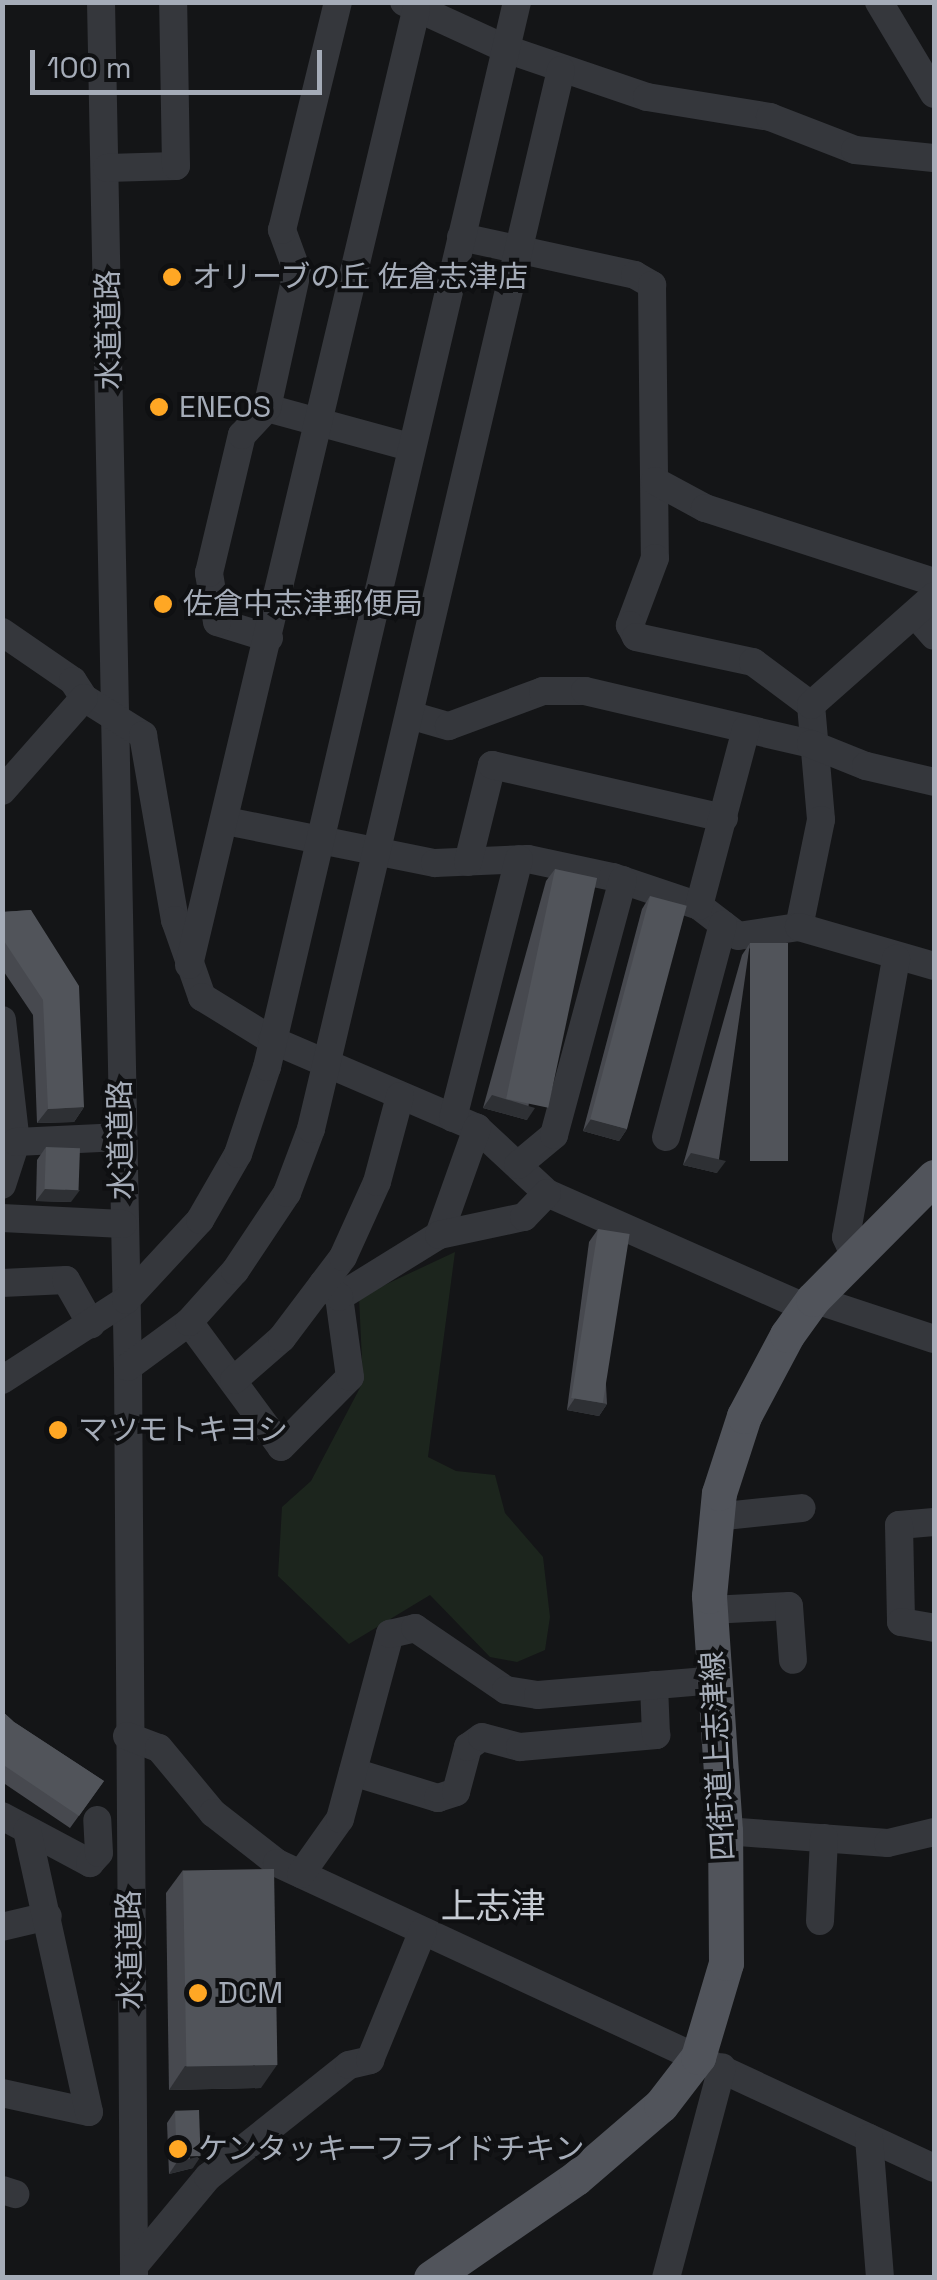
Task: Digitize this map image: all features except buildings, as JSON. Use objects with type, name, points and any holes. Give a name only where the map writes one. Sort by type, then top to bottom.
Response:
[{"type":"main road","name":"四街道上志津線","points":[[431,2278],[576,2178],[710,2062],[726,1963],[725,1831],[710,1610],[715,1517],[744,1416],[810,1303],[934,1178]]},
{"type":"street","name":"水道道路","points":[[101,2],[128,1367],[127,1736],[134,2272]]},
{"type":"street","points":[[107,168],[176,166],[173,2]]},
{"type":"street","points":[[268,638],[217,622],[209,573],[242,435],[266,408],[297,271],[282,230],[338,2]]},
{"type":"street","points":[[2,1380],[126,1300],[219,1194],[252,1113],[517,2]]},
{"type":"street","points":[[880,2],[934,94]]},
{"type":"street","points":[[188,972],[319,422],[410,6],[506,49],[647,98],[770,117],[855,150],[934,158]]},
{"type":"street","points":[[128,1367],[189,1322],[235,1270],[286,1193],[328,1064],[380,855],[562,70]]},
{"type":"street","points":[[462,237],[652,285],[656,558],[630,624],[636,638],[752,662],[812,705]]},
{"type":"street","points":[[266,408],[410,447]]},
{"type":"street","points":[[654,481],[705,508],[934,582]]},
{"type":"street","points":[[799,927],[820,820],[811,744],[812,705],[925,605],[934,636]]},
{"type":"street","points":[[2,632],[74,681],[84,698],[114,713],[143,735],[188,972],[202,998],[221,1014],[465,1123],[546,1193],[810,1303],[934,1339]]},
{"type":"street","points":[[413,716],[449,726],[522,697],[575,690],[811,744],[866,766],[934,782]]},
{"type":"street","points":[[2,791],[84,698]]},
{"type":"street","points":[[699,906],[746,729]]},
{"type":"street","points":[[468,862],[492,764],[724,818]]},
{"type":"street","points":[[226,821],[380,855],[468,862],[519,860],[622,880],[699,906],[738,936],[799,927],[934,966]]},
{"type":"street","points":[[439,1235],[519,860]]},
{"type":"street","points":[[518,1165],[554,1134],[622,880]]},
{"type":"street","points":[[666,1136],[724,925]]},
{"type":"street","points":[[854,1257],[846,1237],[896,958]]},
{"type":"street","points":[[2,1020],[16,1142],[2,1185]]},
{"type":"street","points":[[189,1322],[280,1447],[350,1377],[331,1291],[376,1182],[400,1096]]},
{"type":"street","points":[[16,1142],[121,1137]]},
{"type":"street","points":[[234,1380],[331,1291],[439,1235],[524,1217],[546,1193]]},
{"type":"street","points":[[2,1218],[123,1224]]},
{"type":"street","points":[[2,1282],[66,1280],[91,1324]]},
{"type":"street","points":[[715,1517],[802,1508]]},
{"type":"street","points":[[934,1522],[899,1524],[901,1622],[934,1628]]},
{"type":"street","points":[[710,1610],[789,1606],[793,1660]]},
{"type":"street","points":[[301,1874],[340,1819],[390,1634],[414,1628],[506,1690],[538,1694],[715,1680]]},
{"type":"street","points":[[353,1772],[438,1798],[456,1792],[468,1747],[482,1737],[520,1746],[656,1735],[654,1685]]},
{"type":"street","points":[[127,1736],[159,1748],[240,1839],[301,1874],[934,2168]]},
{"type":"street","points":[[2,1816],[90,1863],[98,1858],[98,1820]]},
{"type":"street","points":[[2,2093],[88,2112],[27,1831]]},
{"type":"street","points":[[725,1831],[888,1843],[932,1837]]},
{"type":"street","points":[[820,1921],[824,1838]]},
{"type":"street","points":[[2,1927],[48,1916]]},
{"type":"street","points":[[134,2272],[208,2177],[349,2064],[370,2060],[423,1931]]},
{"type":"street","points":[[666,2278],[710,2062]]},
{"type":"street","points":[[869,2138],[880,2278]]},
{"type":"shaded area","points":[[455,1252],[428,1457],[456,1471],[495,1475],[505,1513],[543,1557],[550,1617],[545,1650],[517,1662],[490,1657],[430,1595],[349,1644],[278,1576],[282,1507],[311,1481],[363,1382],[359,1297]]},
{"type":"place","name":"オリーブの丘 佐倉志津店","points":[[172,277]]},
{"type":"place","name":"ENEOS","points":[[159,407]]},
{"type":"place","name":"佐倉中志津郵便局","points":[[163,604]]},
{"type":"place","name":"マツモトキヨシ","points":[[58,1430]]},
{"type":"place","name":"DCM","points":[[198,1993]]},
{"type":"place","name":"ケンタッキーフライドチキン","points":[[178,2149]]},
{"type":"district","name":"上志津","points":[[493,1906]]}]
